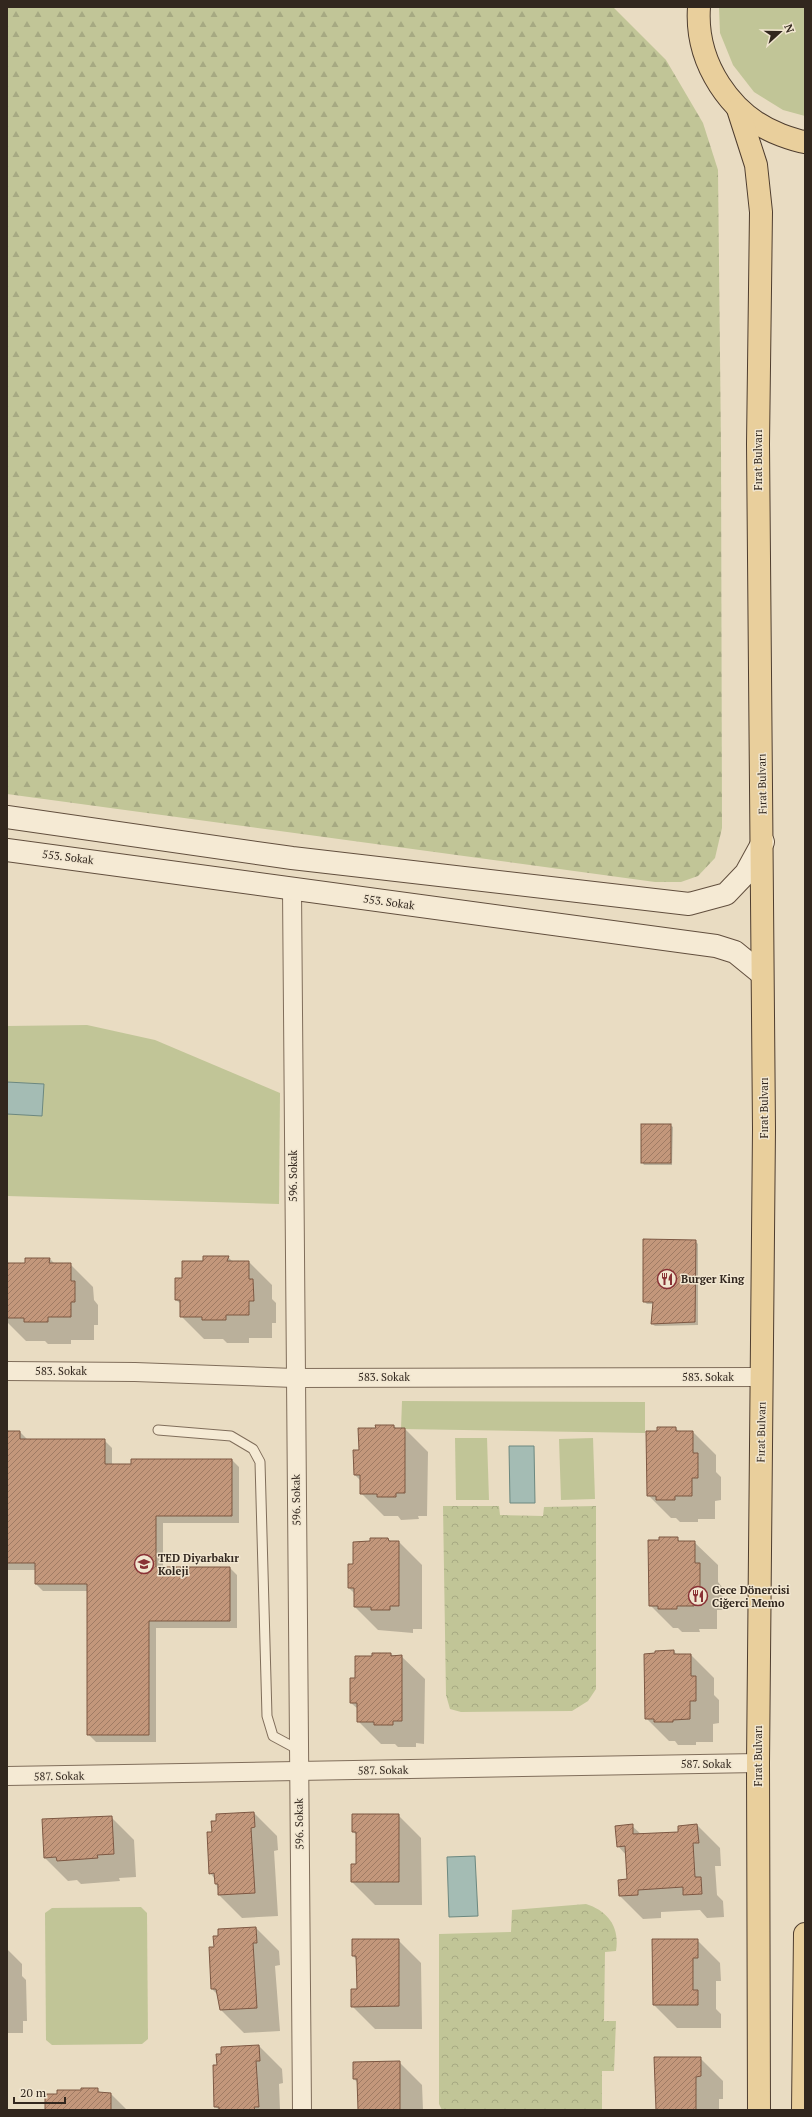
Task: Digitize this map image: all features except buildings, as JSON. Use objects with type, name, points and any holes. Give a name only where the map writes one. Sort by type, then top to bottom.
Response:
[{"type":"main road","points":[[694,12],[704,54],[717,84],[738,109],[766,129],[805,142]]},
{"type":"main road","name":"Fırat Bulvarı","points":[[738,109],[756,165],[761,212],[758,444],[763,842],[762,974],[764,1129],[758,1763],[759,2110]]},
{"type":"main road","points":[[7,817],[292,858],[689,904],[726,894],[746,873],[763,842]]},
{"type":"main road","name":"553. Sokak","points":[[7,850],[716,946],[735,952],[762,974]]},
{"type":"main road","points":[[803,2110],[805,1934]]},
{"type":"street","name":"596. Sokak","points":[[292,889],[294,1378],[302,2110]]},
{"type":"street","name":"583. Sokak","points":[[7,1371],[135,1372],[294,1378],[762,1377]]},
{"type":"street","name":"587. Sokak","points":[[7,1776],[299,1773],[610,1765],[758,1763]]},
{"type":"lane","points":[[158,1430],[231,1436],[253,1449],[260,1462],[267,1716],[274,1736],[299,1750]]},
{"type":"green space","points":[[7,7],[613,7],[666,60],[703,123],[718,170],[721,447],[722,828],[715,858],[698,876],[681,882],[655,882],[7,794]]},
{"type":"green space","points":[[719,7],[805,7],[805,116],[783,110],[754,92],[733,65],[720,33]]},
{"type":"green space","points":[[87,1025],[155,1040],[280,1093],[279,1204],[7,1196],[7,1026]]},
{"type":"green space","points":[[402,1401],[645,1402],[645,1433],[401,1429]]},
{"type":"green space","points":[[455,1438],[487,1438],[489,1500],[456,1500]]},
{"type":"green space","points":[[593,1438],[595,1499],[561,1500],[559,1439]]},
{"type":"green space","points":[[443,1506],[499,1506],[500,1515],[543,1516],[544,1507],[596,1506],[596,1689],[588,1701],[572,1711],[461,1712],[450,1709],[446,1695]]},
{"type":"green space","points":[[586,1904],[601,1911],[611,1921],[614,1927],[617,1942],[616,1951],[605,1952],[604,2021],[616,2021],[614,2071],[602,2071],[602,2110],[442,2110],[439,2104],[439,1934],[511,1932],[512,1910]]},
{"type":"green space","points":[[141,1907],[147,1913],[148,2039],[142,2044],[52,2045],[46,2040],[45,1913],[52,1908]]},
{"type":"water","points":[[7,1082],[44,1084],[42,1116],[7,1114]]},
{"type":"water","points":[[509,1446],[534,1446],[535,1503],[510,1503]]},
{"type":"water","points":[[475,1856],[478,1916],[449,1917],[447,1857]]},
{"type":"place","name":"Burger King","points":[[667,1279]]},
{"type":"place","name":"TED Diyarbakır Koleji","points":[[144,1564]]},
{"type":"place","name":"Gece Dönercisi Ciğerci Memo","points":[[698,1596]]}]
